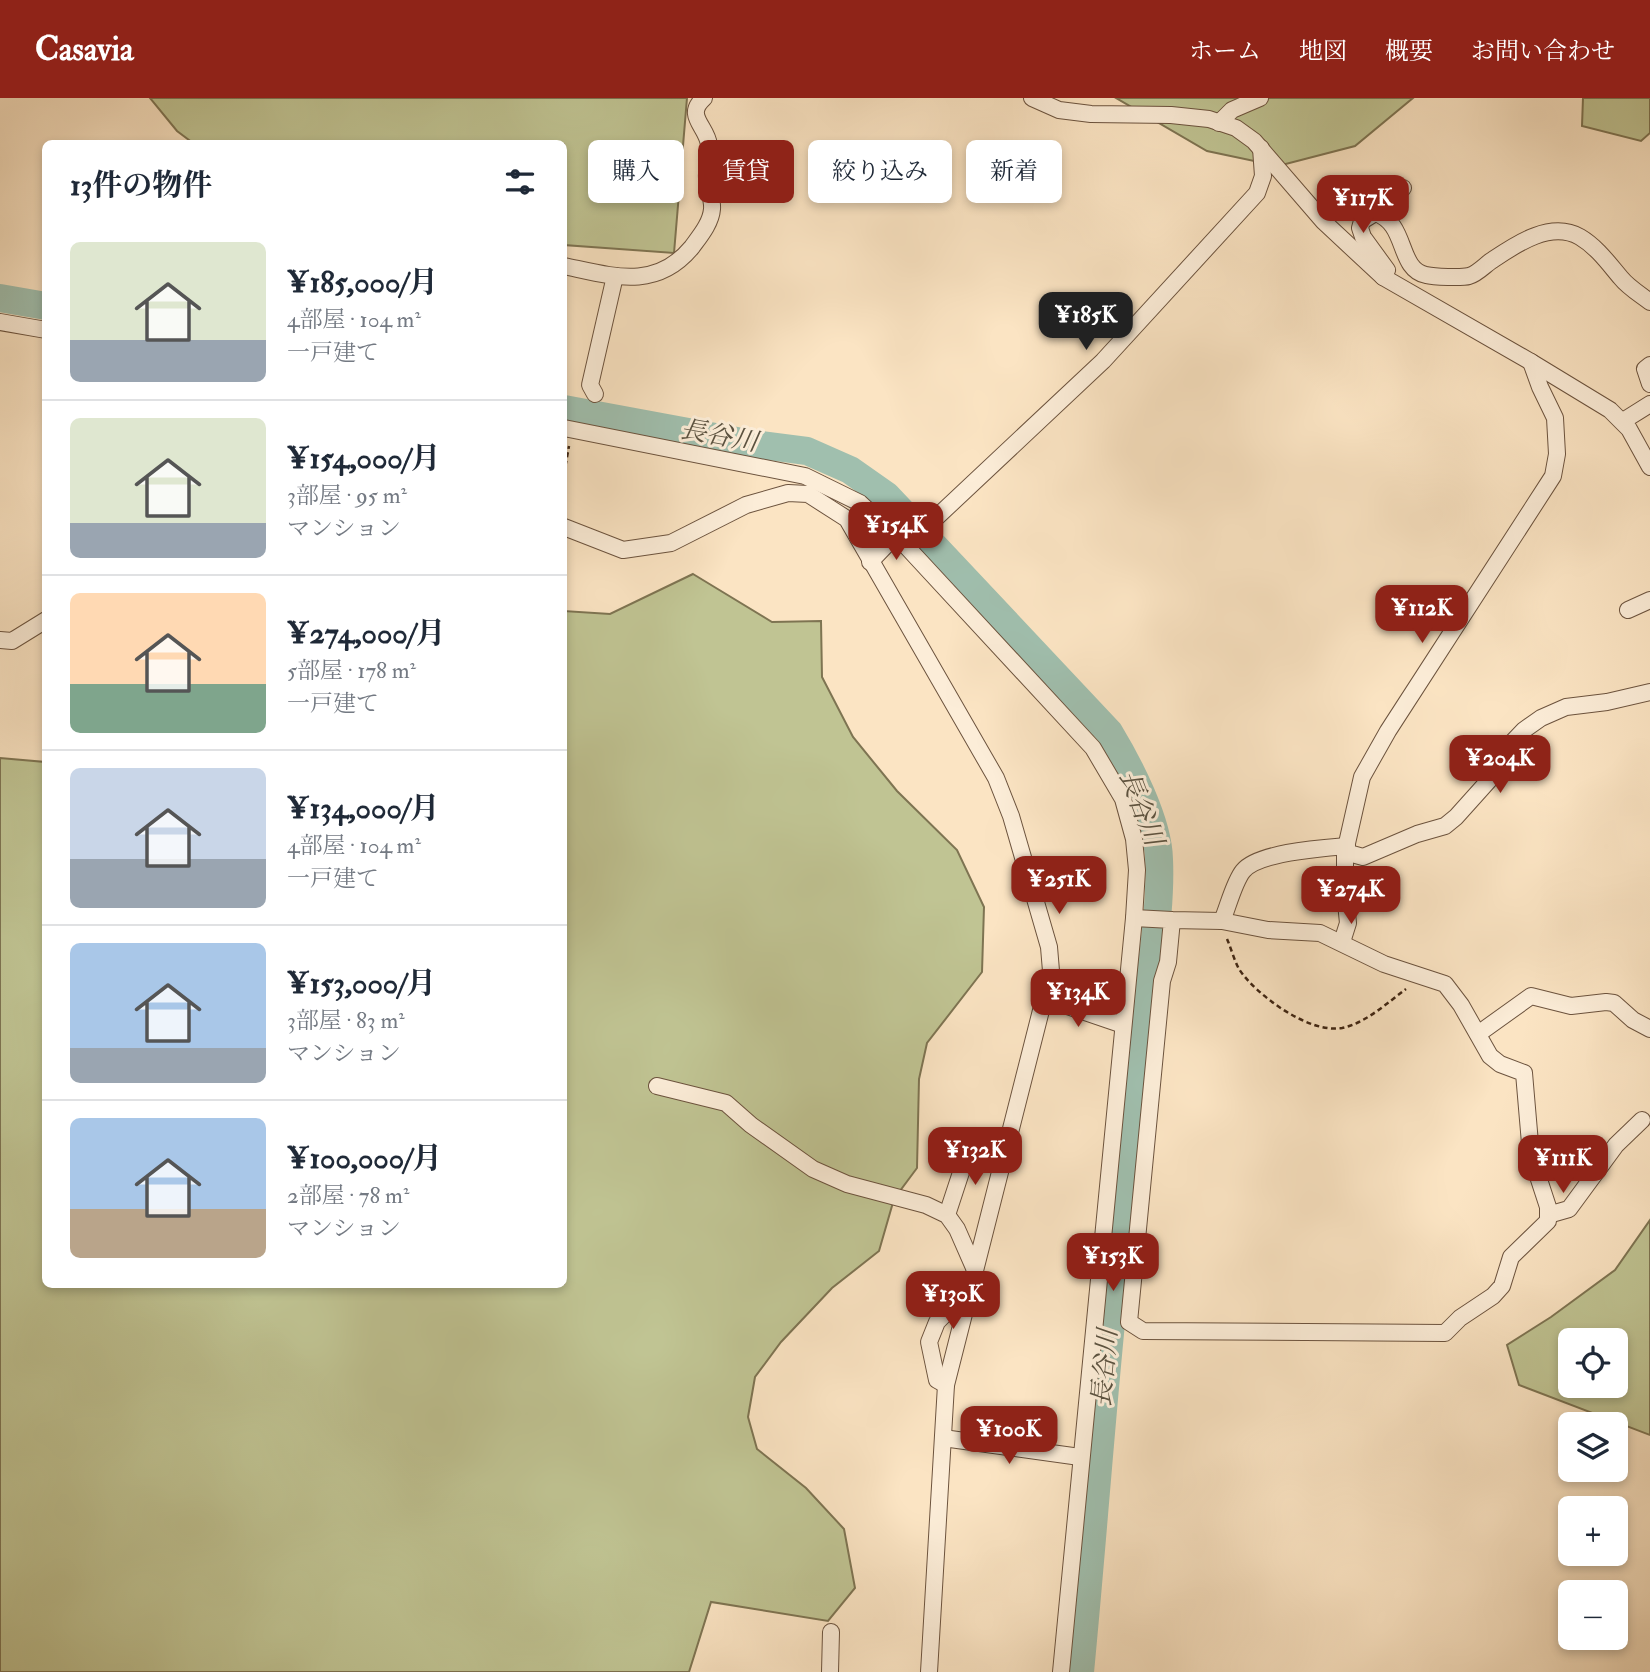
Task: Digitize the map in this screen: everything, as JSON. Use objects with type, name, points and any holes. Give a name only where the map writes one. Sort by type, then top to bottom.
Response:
[{"type":"street","points":[[567,268],[615,276],[651,276],[666,271],[682,259],[707,226],[712,209],[707,178],[709,145],[695,115],[696,105],[704,98]]},
{"type":"street","points":[[1032,98],[1059,110],[1091,114],[1171,115],[1236,128],[1261,148],[1324,222],[1383,277],[1610,410],[1623,421],[1650,467]]},
{"type":"street","points":[[1219,123],[1232,110],[1260,98]]},
{"type":"street","points":[[870,562],[901,541],[1103,361],[1257,193],[1263,176],[1261,148]]},
{"type":"street","points":[[1379,214],[1388,193],[1395,188],[1403,188]]},
{"type":"street","points":[[1383,277],[1387,270],[1363,237],[1360,228],[1362,221],[1376,213],[1386,216],[1396,228],[1411,265],[1416,272],[1427,276],[1470,276],[1524,242],[1542,233],[1560,231],[1578,236],[1587,243],[1622,279],[1650,302]]},
{"type":"street","points":[[595,394],[590,385],[615,276]]},
{"type":"street","points":[[0,322],[42,329]]},
{"type":"street","points":[[1342,942],[1348,923],[1345,893],[1346,849],[1362,777],[1388,731],[1553,476],[1557,454],[1555,418],[1531,362]]},
{"type":"street","points":[[1650,365],[1645,369],[1650,384]]},
{"type":"street","points":[[1623,421],[1650,404]]},
{"type":"street","points":[[568,429],[805,476],[860,503],[901,541],[1093,748],[1123,799],[1134,839],[1137,870],[1134,918],[1061,1672]]},
{"type":"street","points":[[567,528],[623,550],[671,543],[746,505],[788,493],[808,494],[847,519],[996,778],[1011,816],[1049,947],[1051,971],[946,1385],[929,1672]]},
{"type":"street","points":[[1628,610],[1650,600]]},
{"type":"street","points":[[0,640],[12,641],[42,622]]},
{"type":"street","points":[[1219,921],[1242,872],[1250,865],[1290,851],[1346,849],[1363,857],[1417,834],[1445,826],[1491,778],[1503,752],[1524,730],[1566,707],[1607,702],[1650,692]]},
{"type":"street","points":[[1134,918],[1219,921],[1268,930],[1320,933],[1384,964],[1445,984],[1461,1005],[1490,1056],[1500,1064],[1524,1073],[1531,1155],[1548,1207],[1548,1221],[1511,1257],[1502,1286],[1493,1296],[1460,1318],[1445,1333],[1143,1331],[1129,1322],[1162,981],[1168,962],[1172,920]]},
{"type":"street","points":[[1478,1034],[1531,996],[1571,1006],[1614,1003],[1633,1020],[1650,1029]]},
{"type":"street","points":[[1044,998],[1123,1025]]},
{"type":"street","points":[[657,1086],[726,1103],[751,1125],[813,1170],[847,1184],[926,1205],[947,1215],[957,1229],[975,1270]]},
{"type":"street","points":[[1548,1216],[1569,1209],[1616,1146],[1642,1120]]},
{"type":"street","points":[[947,1215],[969,1148]]},
{"type":"street","points":[[946,1385],[937,1380],[929,1342],[937,1322],[971,1289]]},
{"type":"street","points":[[943,1438],[1080,1457]]},
{"type":"street","points":[[830,1672],[831,1632]]},
{"type":"path","points":[[1219,921],[1238,968],[1277,1006],[1298,1019],[1321,1027],[1341,1028],[1362,1021],[1423,977]]},
{"type":"green space","points":[[150,98],[687,98],[683,140],[588,140],[588,203],[678,203],[674,253],[567,245],[567,140],[189,140],[177,131]]},
{"type":"green space","points":[[1116,98],[1413,98],[1355,146],[1278,166],[1207,151]]},
{"type":"green space","points":[[1583,98],[1650,98],[1650,133],[1641,141],[1582,126]]},
{"type":"green space","points":[[693,574],[772,622],[821,621],[822,677],[853,737],[897,791],[957,850],[984,907],[982,972],[927,1043],[919,1079],[917,1168],[894,1199],[879,1251],[832,1288],[781,1342],[755,1377],[748,1417],[757,1449],[806,1488],[844,1529],[855,1588],[828,1621],[711,1602],[689,1672],[0,1672],[0,758],[42,762],[42,1288],[567,1288],[567,611],[610,614]]},
{"type":"green space","points":[[1650,1220],[1650,1435],[1628,1427],[1628,1412],[1590,1412],[1519,1385],[1507,1345],[1615,1270]]},
{"type":"waterway","name":"長谷川","points":[[0,298],[42,305]]},
{"type":"waterway","name":"長谷川","points":[[567,410],[753,444],[807,451],[850,470],[887,496],[1109,732],[1148,811],[1159,859],[1158,910],[1105,1381],[1080,1672]]}]
